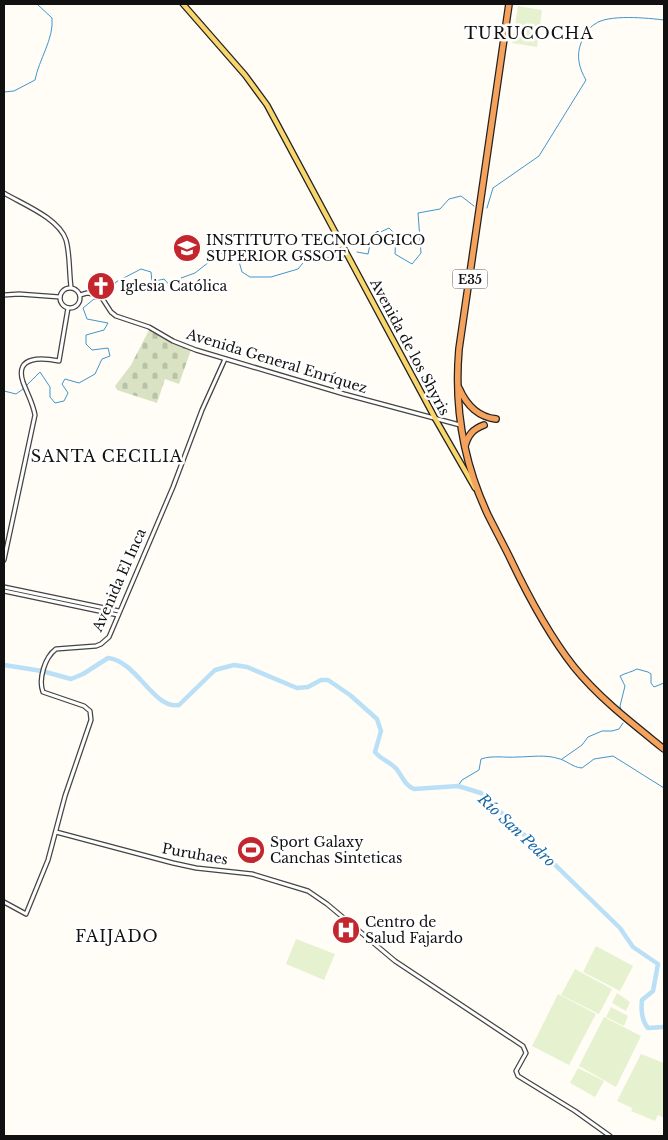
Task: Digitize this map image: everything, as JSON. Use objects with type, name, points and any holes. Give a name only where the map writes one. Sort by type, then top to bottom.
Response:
[{"type":"highway","name":"E35","points":[[509,4],[460,349],[457,384],[464,448],[483,502],[518,575],[565,654],[575,668],[610,704],[664,749]]},
{"type":"highway","points":[[457,384],[462,396],[471,408],[485,417],[496,419]]},
{"type":"highway","points":[[464,448],[474,429],[484,425]]},
{"type":"main road","name":"Avenida de los Shyris","points":[[183,4],[231,58],[267,105],[436,420],[483,502]]},
{"type":"street","points":[[4,193],[50,219],[60,230],[66,240],[71,287]]},
{"type":"street","points":[[71,287],[80,295],[80,301],[77,306],[68,308],[63,305],[60,297],[62,291],[71,287]]},
{"type":"street","name":"Avenida General Enríquez","points":[[80,295],[86,293],[97,294],[102,297],[110,312],[116,316],[196,350],[436,420],[460,423]]},
{"type":"street","points":[[4,295],[19,294],[60,297]]},
{"type":"street","points":[[4,560],[35,415],[33,404],[23,382],[22,372],[24,366],[32,359],[42,358],[59,361],[68,308]]},
{"type":"street","name":"Avenida El Inca","points":[[4,902],[26,914],[48,860],[65,796],[91,717],[90,712],[84,706],[44,693],[40,683],[48,660],[52,652],[59,648],[96,646],[109,636],[173,486],[202,410],[225,359]]},
{"type":"street","points":[[4,587],[118,613]]},
{"type":"street","points":[[4,591],[118,613]]},
{"type":"street","name":"Puruhaes","points":[[56,832],[196,868],[252,874],[308,891],[328,904],[355,929],[395,961],[523,1046],[526,1053],[516,1071],[518,1076],[575,1111],[610,1136]]},
{"type":"green space","points":[[518,6],[542,10],[537,47],[512,43]]},
{"type":"green space","points":[[149,330],[191,350],[179,384],[165,379],[157,403],[117,390],[115,386],[131,365]]},
{"type":"green space","points":[[296,939],[335,954],[324,980],[286,964]]},
{"type":"green space","points":[[596,946],[633,966],[620,991],[583,972]]},
{"type":"green space","points":[[575,969],[612,989],[599,1014],[561,995]]},
{"type":"green space","points":[[617,993],[630,1002],[626,1011],[612,1003]]},
{"type":"green space","points":[[558,994],[596,1014],[569,1065],[532,1046]]},
{"type":"green space","points":[[611,1007],[628,1016],[624,1026],[606,1017]]},
{"type":"green space","points":[[604,1017],[641,1036],[616,1087],[579,1066]]},
{"type":"green space","points":[[641,1054],[664,1063],[664,1118],[658,1115],[655,1121],[631,1111],[632,1108],[617,1101]]},
{"type":"green space","points":[[578,1068],[604,1081],[595,1097],[570,1083]]},
{"type":"waterway","points":[[4,92],[14,91],[35,80],[49,41],[52,26],[52,18],[37,4]]},
{"type":"waterway","points":[[487,208],[493,188],[539,156],[586,80],[580,66],[579,57],[579,48],[586,32],[595,24],[609,19],[639,18],[664,20]]},
{"type":"waterway","points":[[357,252],[368,254],[372,236],[389,228],[396,235],[395,254],[412,264],[421,253],[418,213],[440,209],[449,199],[461,196],[474,206]]},
{"type":"waterway","points":[[26,386],[40,372],[50,387],[50,397],[55,403],[64,401],[68,393],[62,384],[65,379],[79,383],[95,374],[102,359],[110,356],[108,348],[92,350],[86,344],[86,335],[104,330],[108,323],[87,319],[83,308],[94,299],[103,300],[116,282],[141,269],[151,272],[152,282],[164,279],[173,289],[178,290],[181,278],[195,273],[219,254],[226,252],[238,258],[242,272],[250,277],[271,277],[298,269],[307,258],[344,257]]},
{"type":"waterway","points":[[4,391],[16,394],[23,389]]},
{"type":"waterway","name":"Río San Pedro","points":[[4,665],[42,671],[71,679],[83,674],[108,658],[128,667],[153,693],[170,705],[179,705],[215,670],[234,665],[247,667],[297,688],[308,687],[321,680],[328,680],[350,695],[377,719],[381,731],[375,752],[396,768],[408,785],[414,789],[458,786],[481,793],[620,928],[633,947],[658,964],[653,991],[642,1000],[642,1011],[644,1022],[648,1028],[664,1027]]},
{"type":"waterway","points":[[621,710],[620,706],[625,686],[620,676],[637,669],[651,674],[651,683],[654,687],[664,683]]},
{"type":"waterway","points":[[562,759],[582,745],[588,737],[602,731],[619,729],[623,723]]},
{"type":"waterway","points":[[458,786],[462,780],[479,770],[481,759],[486,758],[549,757],[560,759],[582,768],[594,759],[613,756],[664,788]]},
{"type":"place","name":"INSTITUTO TECNOLÓGICO SUPERIOR GSSOT","points":[[187,248]]},
{"type":"place","name":"Iglesia Católica","points":[[101,286]]},
{"type":"place","name":"Sport Galaxy Canchas Sinteticas","points":[[251,850]]},
{"type":"place","name":"Centro de Salud Fajardo","points":[[346,930]]},
{"type":"district","name":"TURUCOCHA","points":[[529,33]]},
{"type":"district","name":"SANTA CECILIA","points":[[107,456]]},
{"type":"district","name":"FAIJADO","points":[[117,936]]}]
